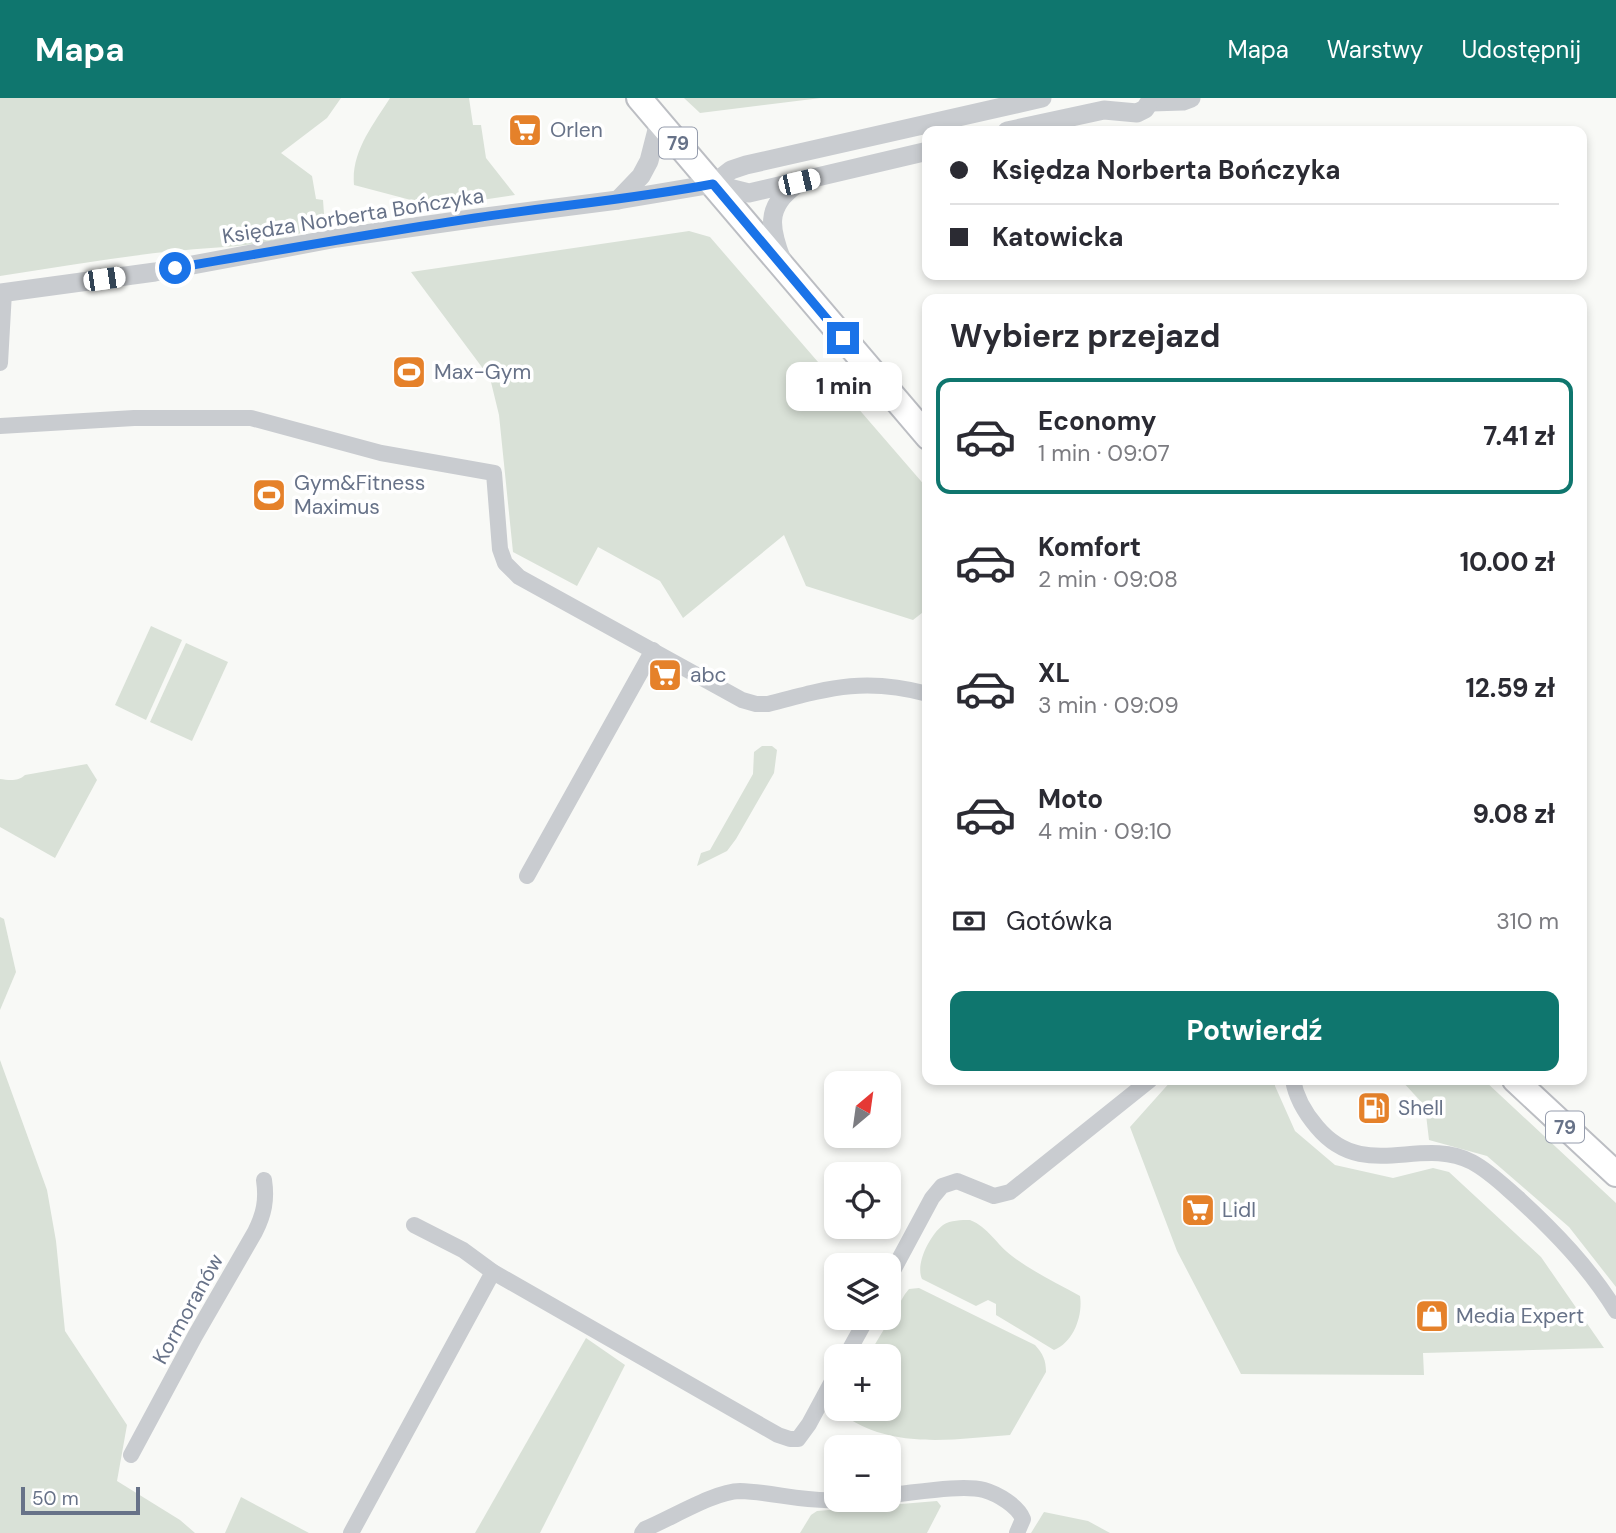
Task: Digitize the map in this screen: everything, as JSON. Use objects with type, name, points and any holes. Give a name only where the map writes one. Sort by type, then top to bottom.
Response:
[{"type":"main road","name":"79","points":[[639,98],[922,430]]},
{"type":"main road","name":"79","points":[[1520,1085],[1616,1174]]},
{"type":"street","points":[[713,184],[731,170],[746,165],[1042,98]]},
{"type":"street","points":[[1027,126],[1114,104],[1127,114],[1137,114],[1145,109],[1151,100],[1183,101],[1191,98]]},
{"type":"street","points":[[618,200],[641,176],[649,161],[659,121]]},
{"type":"street","points":[[713,184],[749,193],[922,152]]},
{"type":"street","points":[[786,272],[771,225],[782,194],[799,182]]},
{"type":"street","name":"Księdza Norberta Bończyka","points":[[2,292],[155,272],[337,239],[713,184]]},
{"type":"street","points":[[0,363],[2,292]]},
{"type":"street","points":[[0,426],[134,418],[251,418],[381,453],[494,473],[500,549],[505,563],[519,577],[741,700],[768,704],[840,686],[873,683],[922,693]]},
{"type":"street","points":[[527,876],[653,650]]},
{"type":"street","points":[[901,1256],[932,1198],[942,1186],[957,1181],[994,1196],[1010,1192],[1144,1085]]},
{"type":"street","points":[[1295,1085],[1302,1106],[1312,1122],[1324,1136],[1342,1147],[1365,1155],[1389,1157],[1439,1152],[1485,1169],[1567,1245],[1598,1283],[1616,1311]]},
{"type":"street","name":"Kormoranów","points":[[131,1455],[263,1216],[267,1196],[264,1180]]},
{"type":"street","points":[[414,1224],[463,1251],[493,1272],[628,1347],[689,1386],[778,1435],[798,1439],[824,1396]]},
{"type":"street","points":[[351,1533],[493,1272]]},
{"type":"street","points":[[901,1494],[985,1490],[1015,1506],[1020,1512],[1023,1520],[1017,1533]]},
{"type":"street","points":[[642,1533],[645,1529],[722,1495],[739,1491],[824,1501]]},
{"type":"shaded area","points":[[0,98],[341,98],[327,118],[281,153],[312,176],[316,199],[323,200],[324,214],[320,224],[304,232],[268,242],[130,256],[0,276]]},
{"type":"shaded area","points":[[390,98],[469,98],[473,125],[481,125],[486,158],[515,195],[428,208],[426,204],[354,185],[360,150]]},
{"type":"shaded area","points":[[684,98],[821,98],[700,113]]},
{"type":"shaded area","points":[[689,231],[710,237],[922,482],[922,613],[913,620],[806,586],[784,535],[683,618],[660,581],[598,547],[577,586],[513,552],[499,415],[490,378],[411,272]]},
{"type":"shaded area","points":[[151,626],[182,640],[146,720],[115,705]]},
{"type":"shaded area","points":[[186,643],[228,662],[192,741],[150,722]]},
{"type":"shaded area","points":[[762,746],[772,746],[777,750],[774,773],[727,851],[697,866],[701,853],[710,850],[753,774],[754,752]]},
{"type":"shaded area","points":[[87,764],[97,780],[55,858],[0,827],[0,779],[16,780],[25,775]]},
{"type":"shaded area","points":[[0,917],[4,919],[16,972],[0,1010]]},
{"type":"shaded area","points":[[0,1060],[47,1190],[56,1241],[65,1331],[127,1425],[117,1481],[180,1520],[195,1533],[0,1533]]},
{"type":"shaded area","points":[[1168,1085],[1275,1085],[1295,1131],[1335,1165],[1393,1178],[1433,1168],[1449,1172],[1541,1257],[1604,1348],[1423,1353],[1424,1375],[1241,1374],[1177,1251],[1130,1127]]},
{"type":"shaded area","points":[[1406,1085],[1489,1085],[1616,1203],[1616,1287],[1569,1227],[1487,1156],[1429,1140],[1425,1106]]},
{"type":"shaded area","points":[[970,1220],[982,1227],[1020,1262],[1080,1296],[1076,1327],[1061,1346],[1054,1350],[996,1315],[996,1304],[988,1300],[976,1306],[922,1279],[922,1258],[938,1230],[949,1222]]},
{"type":"shaded area","points":[[919,1288],[1035,1345],[1042,1354],[1046,1372],[1010,1435],[925,1440],[884,1434],[854,1421],[901,1421],[901,1344],[875,1344],[884,1330],[901,1330],[901,1301],[909,1289]]},
{"type":"shaded area","points":[[586,1338],[625,1365],[540,1533],[475,1533]]},
{"type":"shaded area","points":[[241,1497],[309,1533],[225,1533]]},
{"type":"shaded area","points":[[937,1501],[941,1506],[927,1533],[800,1533],[811,1515],[817,1511],[901,1512],[901,1504]]},
{"type":"shaded area","points":[[1044,1512],[1088,1521],[1110,1533],[1031,1533]]},
{"type":"place","name":"Orlen","points":[[525,130]]},
{"type":"place","name":"Max-Gym","points":[[409,372]]},
{"type":"place","name":"Gym&Fitness Maximus","points":[[269,495]]},
{"type":"place","name":"abc","points":[[665,675]]},
{"type":"place","name":"Shell","points":[[1374,1108]]},
{"type":"place","name":"Lidl","points":[[1198,1210]]},
{"type":"place","name":"Media Expert","points":[[1432,1316]]},
{"type":"route","points":[[175,268],[337,239],[713,184],[843,338]]}]
